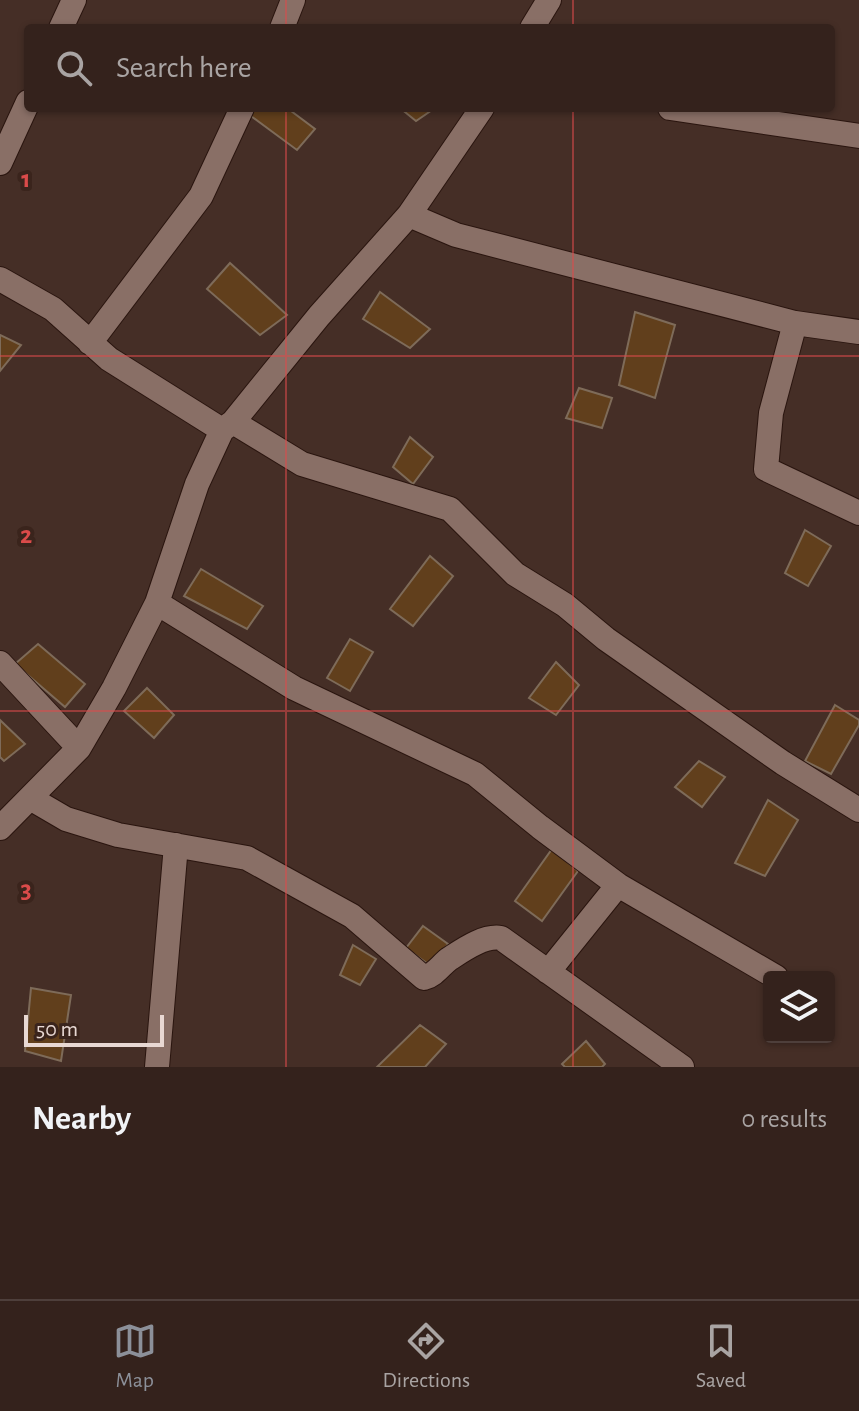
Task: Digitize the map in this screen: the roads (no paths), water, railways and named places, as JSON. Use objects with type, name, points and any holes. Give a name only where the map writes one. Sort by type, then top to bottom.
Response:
[{"type":"street","points":[[63,24],[74,0]]},
{"type":"street","points":[[284,24],[293,0]]},
{"type":"street","points":[[534,24],[549,0]]},
{"type":"street","points":[[0,163],[24,111]]},
{"type":"street","points":[[90,343],[201,196],[240,112]]},
{"type":"street","points":[[0,828],[79,748],[114,688],[157,603],[197,484],[227,426],[409,215],[479,112]]},
{"type":"street","points":[[697,112],[859,136]]},
{"type":"street","points":[[409,215],[456,235],[795,323],[859,332]]},
{"type":"street","points":[[0,279],[53,309],[109,359],[227,426],[302,464],[450,509],[515,574],[565,605],[606,639],[783,763],[859,810]]},
{"type":"street","points":[[795,323],[771,413],[764,464],[766,469],[859,513]]},
{"type":"street","points":[[157,603],[294,688],[475,774],[618,885],[766,971]]},
{"type":"street","points":[[0,663],[79,748]]},
{"type":"street","points":[[30,798],[66,819],[118,835],[247,858],[352,916],[424,978],[432,975],[447,960],[488,937],[501,938],[682,1067]]},
{"type":"street","points":[[157,1067],[176,845]]},
{"type":"street","points":[[548,972],[618,885]]}]
